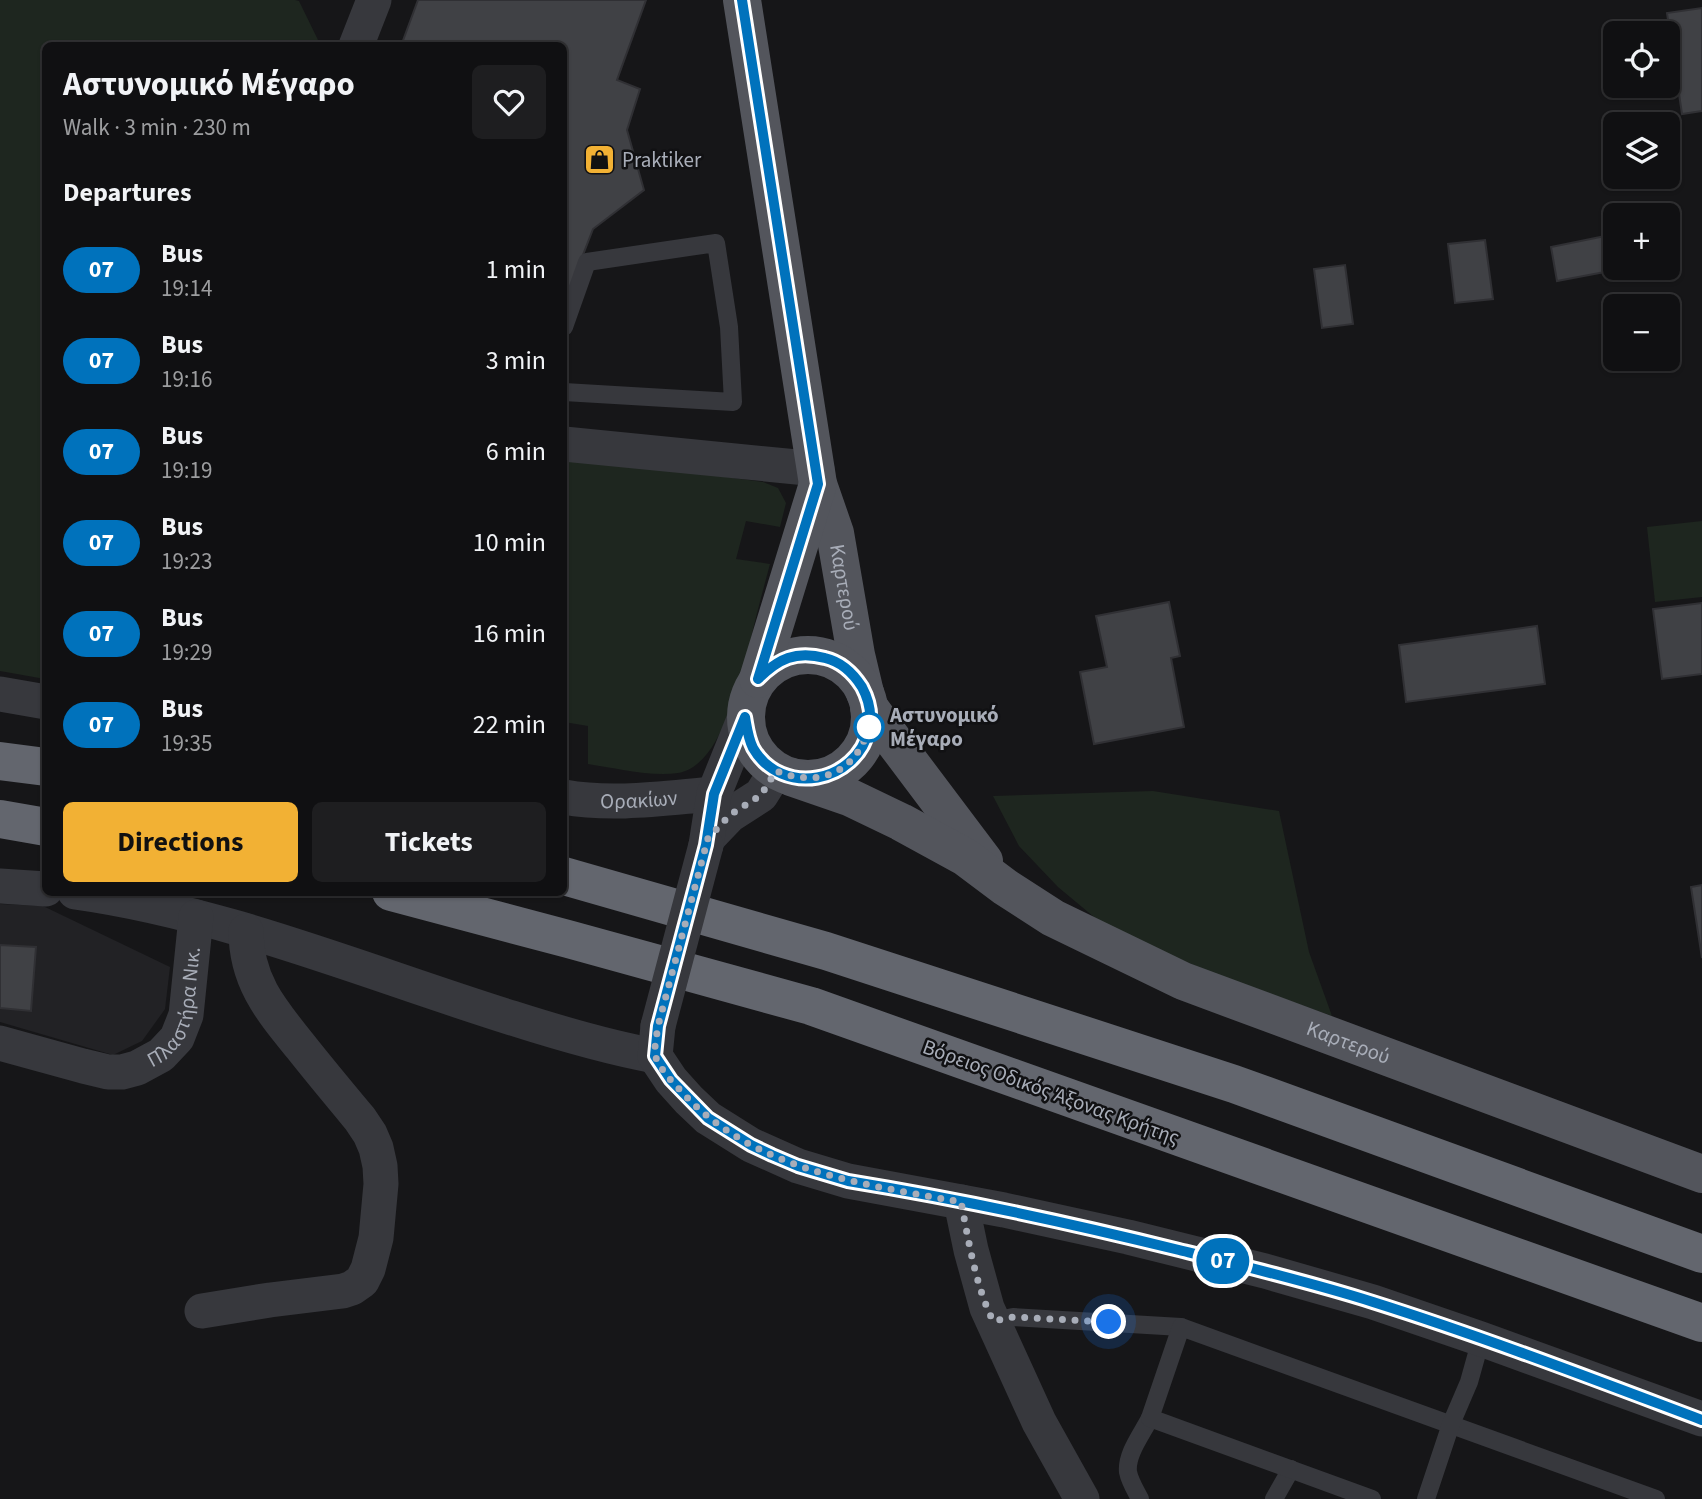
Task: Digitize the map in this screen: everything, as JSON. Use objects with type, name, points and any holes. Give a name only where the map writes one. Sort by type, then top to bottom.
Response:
[{"type":"highway","points":[[0,761],[42,766]]},
{"type":"highway","points":[[0,819],[42,826]]},
{"type":"highway","points":[[567,877],[826,951],[1221,1080],[1702,1254]]},
{"type":"highway","name":"Βόρειος Οδικός Άξονας Κρήτης","points":[[406,896],[811,1006],[1702,1323]]},
{"type":"main road","name":"Καρτερού","points":[[742,0],[817,477],[835,533],[856,655],[867,700],[893,740],[1005,887]]},
{"type":"main road","name":"Καρτερού","points":[[758,679],[817,477]]},
{"type":"main road","points":[[815,655],[831,659],[845,667],[857,679],[867,700],[870,722],[860,751],[837,772],[822,777],[807,779],[784,774],[763,761],[747,733],[746,704],[751,691],[769,667],[783,659],[815,655]]},
{"type":"main road","name":"Καρτερού","points":[[784,774],[857,801],[901,822],[965,857],[1053,918],[1183,981],[1702,1174]]},
{"type":"street","points":[[358,42],[374,0]]},
{"type":"street","points":[[567,444],[817,477]]},
{"type":"street","points":[[0,694],[42,701]]},
{"type":"street","points":[[745,717],[714,794],[707,842],[657,1041],[671,1080],[708,1118],[761,1150],[824,1175],[1128,1237],[1265,1271],[1373,1302],[1702,1419]]},
{"type":"street","points":[[707,842],[730,815],[761,795],[784,774]]},
{"type":"street","name":"Ορακίων","points":[[567,798],[640,800],[714,794]]},
{"type":"street","points":[[0,886],[42,889]]},
{"type":"street","points":[[96,896],[246,931],[574,1038],[657,1041]]},
{"type":"street","name":"Πλαστήρα Νικ.","points":[[0,1043],[114,1072],[137,1068],[161,1055],[177,1038],[186,1015],[195,917]]},
{"type":"street","points":[[202,1311],[343,1292],[356,1286],[364,1279],[370,1264],[380,1203],[380,1166],[373,1140],[360,1119],[265,1001],[251,971],[246,949],[246,931]]},
{"type":"street","points":[[961,1202],[977,1278],[987,1308],[1039,1422],[1082,1499]]},
{"type":"lane","points":[[567,319],[587,262],[716,243],[729,327],[733,402],[567,392]]},
{"type":"lane","points":[[993,1321],[1013,1317],[1181,1327],[1656,1499]]},
{"type":"lane","points":[[1140,1499],[1128,1471],[1131,1454],[1150,1418],[1181,1327]]},
{"type":"lane","points":[[1426,1499],[1451,1424],[1469,1382],[1481,1339]]},
{"type":"lane","points":[[1150,1418],[1372,1499]]},
{"type":"lane","points":[[1274,1499],[1291,1469]]},
{"type":"shaded area","points":[[0,0],[299,1],[318,42],[42,42],[42,678],[0,671]]},
{"type":"shaded area","points":[[567,457],[763,482],[778,488],[786,503],[780,527],[746,521],[736,559],[770,564],[741,677],[727,718],[706,755],[693,767],[667,774],[588,764],[588,726],[567,722]]},
{"type":"shaded area","points":[[1702,521],[1702,597],[1655,602],[1647,527]]},
{"type":"shaded area","points":[[1153,791],[1279,811],[1309,952],[1332,1016],[1219,976],[1106,927],[1058,887],[1019,846],[993,796]]},
{"type":"shaded area","points":[[0,904],[43,906],[170,967],[165,1009],[142,1041],[113,1055],[0,1022]]},
{"type":"building","name":"Praktiker","points":[[418,0],[646,0],[617,80],[640,89],[627,130],[644,190],[593,229],[567,296],[567,42],[402,42]]},
{"type":"building","points":[[1702,8],[1702,111],[1682,114],[1680,21],[1668,21],[1667,13]]},
{"type":"building","points":[[1603,236],[1603,272],[1557,281],[1551,247]]},
{"type":"building","points":[[1485,240],[1493,299],[1455,303],[1448,244]]},
{"type":"building","points":[[1345,265],[1353,324],[1322,328],[1314,269]]},
{"type":"building","points":[[1169,602],[1180,656],[1171,658],[1184,727],[1094,744],[1080,672],[1107,667],[1096,616]]},
{"type":"building","points":[[1702,603],[1702,674],[1662,679],[1653,609]]},
{"type":"building","points":[[1537,626],[1545,684],[1406,702],[1399,645]]},
{"type":"building","points":[[1702,885],[1702,958],[1691,887]]},
{"type":"building","points":[[0,945],[36,947],[31,1011],[0,1008]]},
{"type":"bus line","name":"07","points":[[742,0],[818,484],[758,679],[769,667],[783,659],[815,655],[831,659],[845,667],[857,679],[867,699],[870,722],[860,751],[849,763],[837,772],[807,779],[776,771],[763,761],[747,733],[745,717],[714,794],[706,845],[658,1026],[655,1056],[671,1080],[708,1118],[751,1145],[824,1175],[1004,1210],[1265,1271],[1373,1302],[1702,1420]]},
{"type":"place","name":"Praktiker","points":[[599,160]]},
{"type":"place","name":"Αστυνομικό Μέγαρο","points":[[869,727]]},
{"type":"route","points":[[869,727],[870,722],[860,751],[837,772],[807,779],[776,771],[761,795],[730,815],[708,838],[658,1026],[655,1056],[671,1080],[708,1118],[751,1145],[824,1175],[961,1202],[977,1278],[993,1321],[1013,1317],[1109,1322]]}]
